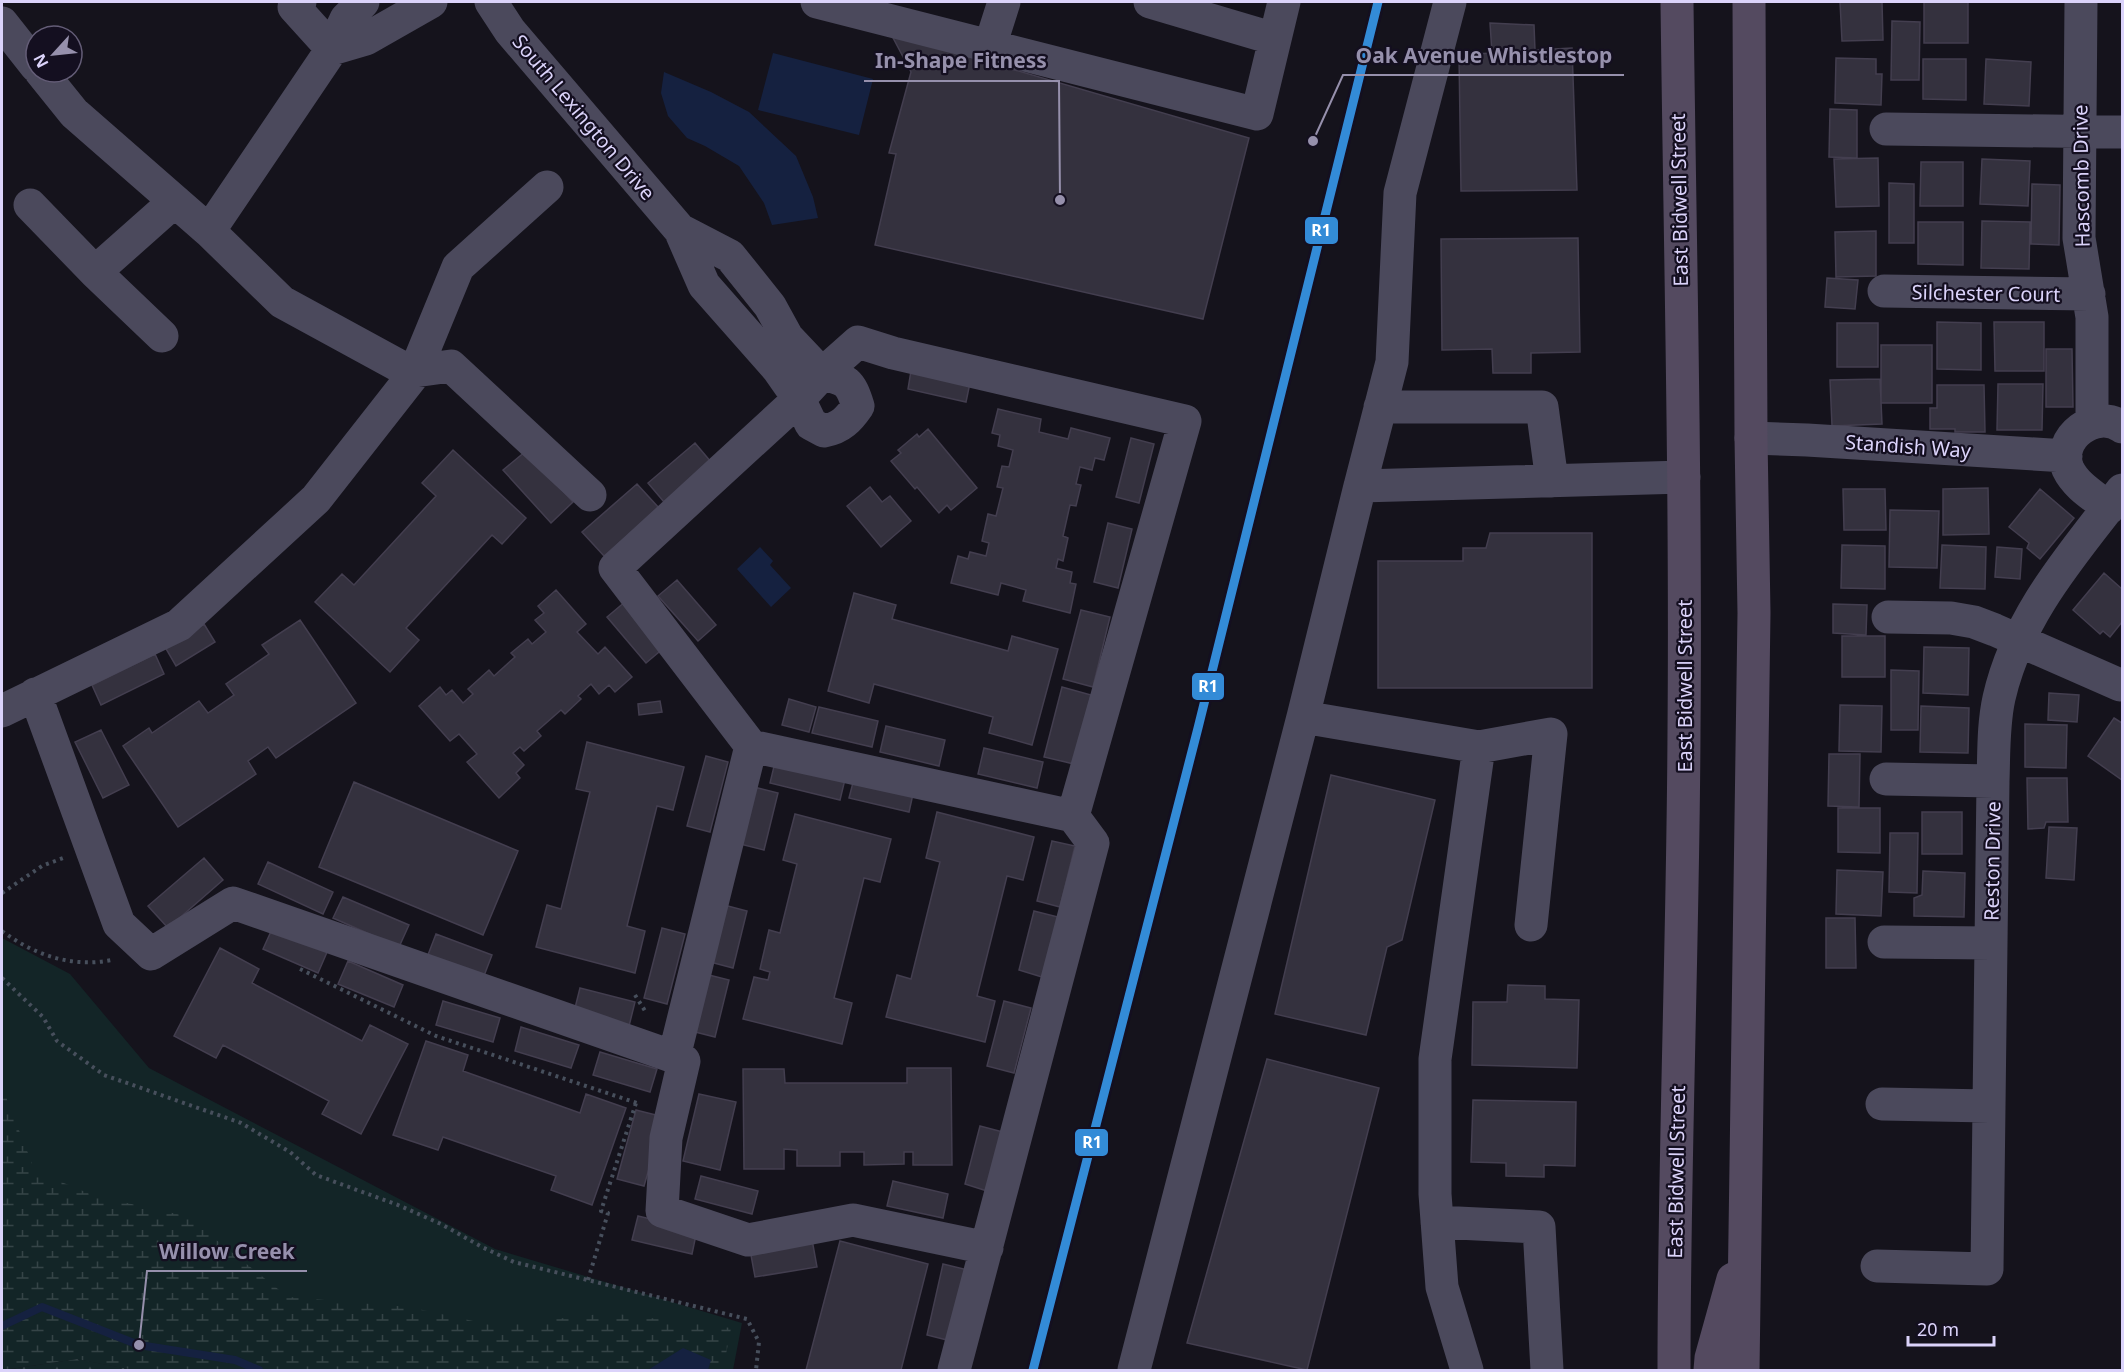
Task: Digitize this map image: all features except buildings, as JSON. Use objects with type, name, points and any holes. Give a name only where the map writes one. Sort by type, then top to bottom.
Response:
[{"type":"main road","name":"East Bidwell Street","points":[[1674,1371],[1684,733],[1684,477],[1677,2]]},
{"type":"main road","points":[[1743,1371],[1754,613],[1749,2]]},
{"type":"main road","points":[[1710,1371],[1711,1358],[1745,1237]]},
{"type":"street","points":[[300,2],[294,7],[332,49]]},
{"type":"street","points":[[209,231],[332,49],[346,19],[363,2]]},
{"type":"street","points":[[332,49],[366,39],[430,2]]},
{"type":"street","name":"South Lexington Drive","points":[[491,2],[510,31],[680,230],[704,285],[778,369],[799,399]]},
{"type":"street","points":[[817,2],[1257,114],[1284,2]]},
{"type":"street","points":[[990,46],[1004,2]]},
{"type":"street","points":[[1150,2],[1275,39]]},
{"type":"street","points":[[1134,1371],[1392,362],[1400,193],[1450,2]]},
{"type":"street","name":"Hascomb Drive","points":[[2066,456],[2070,440],[2084,425],[2107,424],[2079,238],[2081,2]]},
{"type":"street","points":[[2,23],[24,51]]},
{"type":"street","points":[[51,84],[74,113],[209,231],[282,302],[415,373],[451,366],[590,495]]},
{"type":"street","points":[[1886,129],[2122,132]]},
{"type":"street","points":[[2,711],[179,625],[316,499],[415,373],[458,267],[547,187]]},
{"type":"street","points":[[95,272],[175,201]]},
{"type":"street","points":[[30,205],[162,336]]},
{"type":"street","name":"South Lexington Drive","points":[[680,230],[730,256],[770,306],[787,337],[822,374]]},
{"type":"street","name":"Silchester Court","points":[[1884,291],[2089,294]]},
{"type":"street","points":[[954,1371],[1093,843],[1074,816],[751,746],[615,568],[858,342],[893,353],[1185,421],[1074,816]]},
{"type":"street","points":[[799,399],[811,424],[824,432],[835,429],[849,419],[858,406],[853,389],[845,379],[822,374]]},
{"type":"street","points":[[1380,407],[1542,407],[1552,481]]},
{"type":"street","name":"Standish Way","points":[[1751,438],[2066,456]]},
{"type":"street","points":[[2066,456],[2067,466],[2074,480],[2116,499]]},
{"type":"street","points":[[1360,486],[1684,477]]},
{"type":"street","name":"Reston Drive","points":[[1877,1266],[1987,1269],[1993,781],[1995,726],[1999,699],[2018,640],[2043,595],[2116,499]]},
{"type":"street","points":[[1888,617],[1951,618],[1974,622],[2120,685]]},
{"type":"street","points":[[36,694],[119,924],[151,954],[233,903],[666,1054],[684,1061],[666,1138],[662,1211],[748,1239],[853,1220],[987,1248]]},
{"type":"street","points":[[1303,717],[1479,747],[1551,734],[1531,926]]},
{"type":"street","points":[[666,1054],[751,746]]},
{"type":"street","points":[[1467,1371],[1442,1287],[1435,1194],[1435,1059],[1479,747]]},
{"type":"street","points":[[1886,779],[1993,781]]},
{"type":"street","points":[[1884,942],[1991,943]]},
{"type":"street","points":[[1882,1104],[1989,1106]]},
{"type":"street","points":[[1437,1222],[1539,1227],[1547,1371]]},
{"type":"path","points":[[2,893],[42,866],[92,847]]},
{"type":"path","points":[[2,931],[36,952],[70,961],[93,964],[151,954]]},
{"type":"path","points":[[300,969],[436,1036],[646,1106]]},
{"type":"path","points":[[2,978],[43,1017],[57,1041],[104,1075],[241,1123],[290,1152],[316,1175],[408,1210],[514,1262],[747,1319],[759,1342],[756,1371]]},
{"type":"path","points":[[635,995],[653,1024],[666,1054]]},
{"type":"path","points":[[588,1280],[608,1213],[601,1211],[635,1103],[637,1103]]},
{"type":"green space","points":[[2,938],[70,974],[149,1068],[495,1249],[742,1323],[733,1370],[134,1370],[77,1359],[2,1370]]},
{"type":"green space","points":[[2,1087],[35,1171],[95,1196],[186,1216],[288,1297],[409,1307],[496,1326],[609,1313],[731,1328],[723,1370],[134,1370],[77,1359],[2,1370]]},
{"type":"green space","points":[[77,1359],[134,1370],[4,1370]]},
{"type":"water","points":[[773,53],[873,79],[859,135],[758,110]]},
{"type":"water","points":[[664,72],[711,92],[749,112],[796,156],[813,197],[818,218],[772,225],[764,203],[739,166],[687,138],[668,116],[661,93]]},
{"type":"water","points":[[760,547],[773,561],[770,565],[791,588],[771,607],[737,569]]},
{"type":"water","points":[[683,1348],[711,1360],[708,1370],[648,1370]]},
{"type":"waterway","points":[[2,1326],[42,1307],[139,1345],[235,1360],[259,1370]]},
{"type":"railway","points":[[1033,1370],[1198,728]]},
{"type":"transit line","name":"R1","points":[[1033,1370],[1198,728],[1378,2]]},
{"type":"place","name":"Oak Avenue Whistlestop","points":[[1313,141]]},
{"type":"place","name":"In-Shape Fitness","points":[[1060,200]]},
{"type":"place","name":"Willow Creek","points":[[139,1345]]}]
